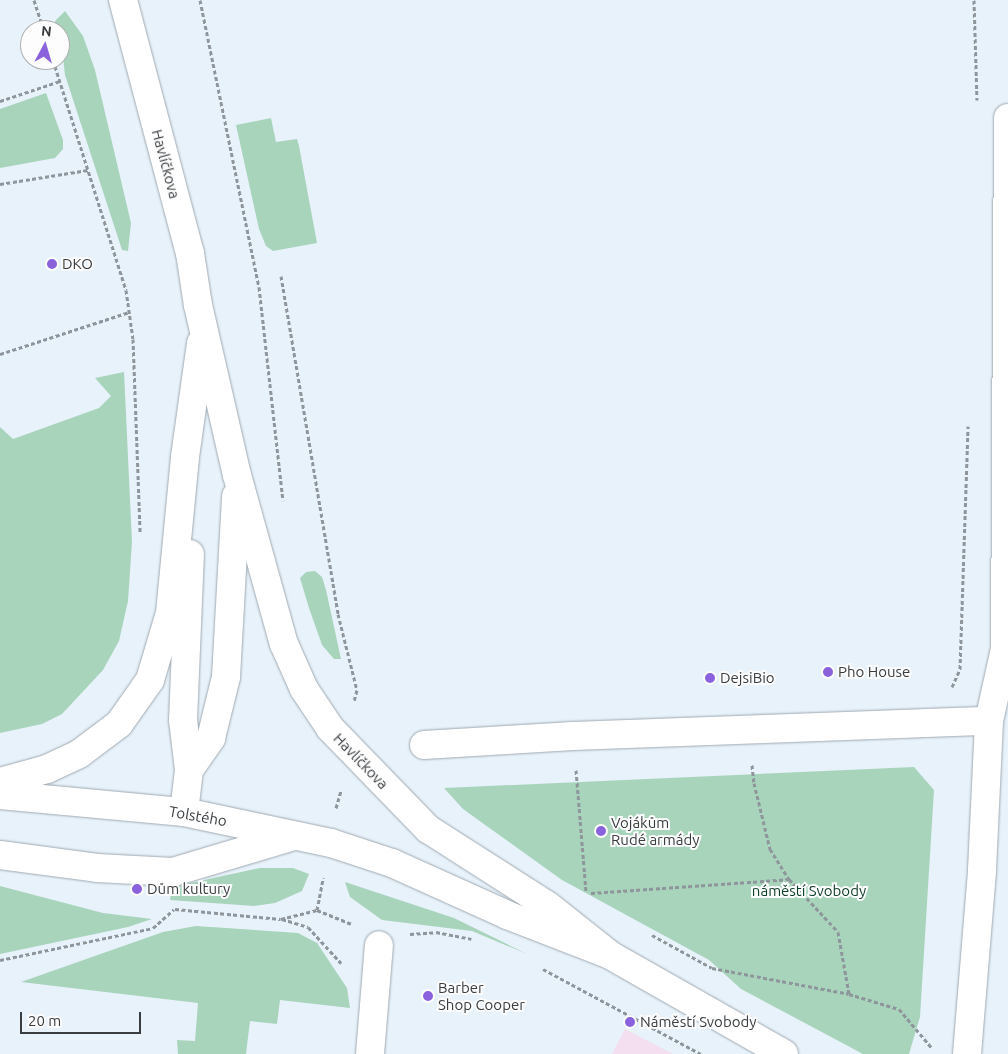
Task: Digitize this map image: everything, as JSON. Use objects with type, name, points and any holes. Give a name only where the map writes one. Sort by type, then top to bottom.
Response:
[{"type":"street","name":"Havlíčkova","points":[[123,0],[190,253],[203,330],[237,475],[284,644],[304,689],[330,728],[428,829],[547,905],[610,954]]},
{"type":"street","points":[[966,1054],[982,870],[989,721],[1007,648],[1008,118]]},
{"type":"street","name":"Havlíčkova","points":[[0,782],[47,769],[79,754],[119,724],[150,680],[170,613],[185,457],[203,330]]},
{"type":"street","name":"Havlíčkova","points":[[184,812],[189,770],[183,720],[192,578],[185,457]]},
{"type":"street","name":"Havlíčkova","points":[[189,770],[211,738],[226,677],[237,475]]},
{"type":"street","points":[[424,745],[573,736],[989,721]]},
{"type":"street","name":"Tolstého","points":[[0,795],[184,812],[298,835],[392,863],[507,915],[610,954]]},
{"type":"street","points":[[0,856],[97,868],[173,872],[298,835]]},
{"type":"street","points":[[370,1054],[379,945]]},
{"type":"street","points":[[610,954],[784,1054]]},
{"type":"path","points":[[34,0],[41,20]]},
{"type":"path","points":[[200,0],[259,287],[284,508]]},
{"type":"path","points":[[974,0],[978,104]]},
{"type":"path","points":[[56,70],[126,290],[134,339],[140,539]]},
{"type":"path","points":[[0,101],[60,80]]},
{"type":"path","points":[[0,184],[88,170]]},
{"type":"path","points":[[281,276],[338,614],[357,690],[352,708],[347,701]]},
{"type":"path","points":[[0,354],[129,312]]},
{"type":"path","points":[[950,691],[960,669],[969,421]]},
{"type":"path","points":[[750,730],[754,783],[770,849],[789,879],[838,932],[849,994]]},
{"type":"path","points":[[573,736],[586,894],[789,879]]},
{"type":"path","points":[[0,960],[153,928],[174,909],[281,919],[308,927],[323,941],[373,1012]]},
{"type":"path","points":[[281,919],[317,910]]},
{"type":"path","points":[[379,945],[408,934],[436,932],[481,942]]},
{"type":"path","points":[[645,932],[712,968],[849,994],[899,1009],[937,1053]]},
{"type":"path","points":[[541,968],[701,1054]]},
{"type":"shaded area","points":[[625,1029],[673,1054],[612,1054]]},
{"type":"green space","points":[[65,11],[83,36],[95,70],[131,223],[128,251],[122,250],[65,75],[64,70],[70,70],[70,20],[56,20]]},
{"type":"green space","points":[[46,93],[63,140],[63,149],[55,158],[0,168],[0,109]]},
{"type":"green space","points":[[271,118],[276,142],[297,139],[317,243],[273,251],[266,246],[259,229],[236,125]]},
{"type":"green space","points":[[124,372],[132,542],[128,601],[119,641],[103,670],[62,714],[42,724],[0,733],[0,427],[13,439],[99,408],[111,396],[95,378]]},
{"type":"green space","points":[[315,571],[322,577],[326,590],[341,659],[334,659],[322,645],[300,578],[306,572]]},
{"type":"green space","name":"náměstí Svobody","points":[[914,767],[934,790],[920,1017],[909,1054],[863,1054],[741,989],[709,960],[562,880],[463,809],[444,788]]},
{"type":"green space","points":[[260,868],[293,868],[309,874],[302,891],[275,903],[254,906],[170,900],[172,887]]},
{"type":"green space","points":[[345,882],[454,918],[527,954],[472,931],[382,920],[350,897]]},
{"type":"green space","points":[[0,886],[103,913],[152,919],[128,927],[0,954]]},
{"type":"green space","points":[[196,926],[298,933],[317,943],[347,988],[350,1008],[280,1000],[277,1024],[250,1021],[246,1054],[178,1054],[177,1040],[195,1041],[198,1003],[21,982],[163,932]]},
{"type":"place","name":"DKO","points":[[52,264]]},
{"type":"place","name":"Pho House","points":[[828,672]]},
{"type":"place","name":"DejsiBio","points":[[710,678]]},
{"type":"place","name":"Vojákům Rudé armády","points":[[601,831]]},
{"type":"place","name":"Dům kultury","points":[[137,889]]},
{"type":"place","name":"Barber Shop Cooper","points":[[428,996]]},
{"type":"place","name":"Náměstí Svobody","points":[[630,1022]]}]
